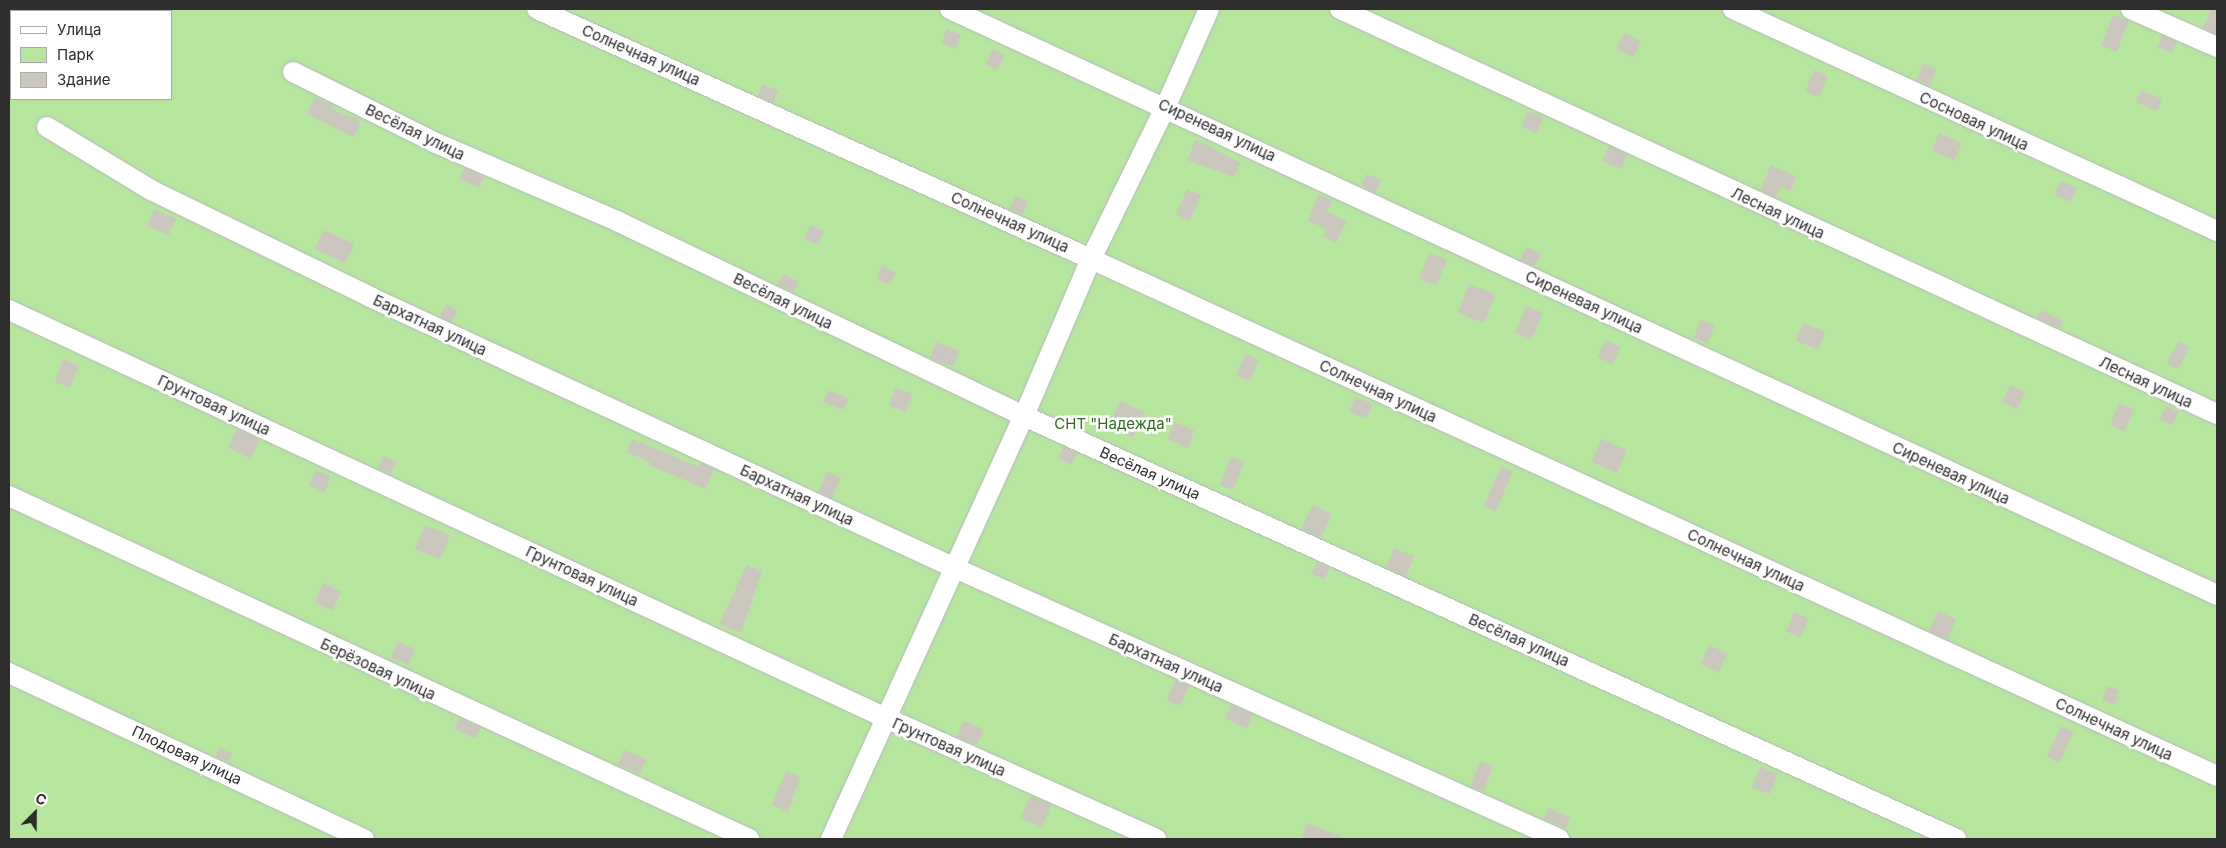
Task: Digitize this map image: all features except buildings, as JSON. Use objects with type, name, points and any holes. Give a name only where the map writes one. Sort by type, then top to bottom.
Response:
[{"type":"street","name":"Солнечная улица","points":[[537,9],[1090,259],[2217,776]]},
{"type":"street","name":"Сиреневая улица","points":[[950,9],[1166,106],[1806,406],[2217,595]]},
{"type":"street","points":[[831,839],[1024,416],[1090,259],[1166,106],[1210,9]]},
{"type":"street","name":"Лесная улица","points":[[1340,9],[2217,414]]},
{"type":"street","name":"Сосновая улица","points":[[1733,9],[2217,232]]},
{"type":"street","points":[[2131,9],[2217,47]]},
{"type":"street","name":"Весёлая улица","points":[[293,72],[436,143],[617,221],[1024,416],[1956,839]]},
{"type":"street","name":"Бархатная улица","points":[[47,127],[151,190],[353,289],[956,568],[1559,839]]},
{"type":"street","name":"Грунтовая улица","points":[[9,310],[886,718],[1156,839]]},
{"type":"street","name":"Берёзовая улица","points":[[9,496],[749,839]]},
{"type":"street","name":"Плодовая улица","points":[[9,673],[364,839]]},
{"type":"green space","name":"СНТ \"Надежда\"","points":[[9,9],[2217,9],[2217,839],[9,839]]}]
